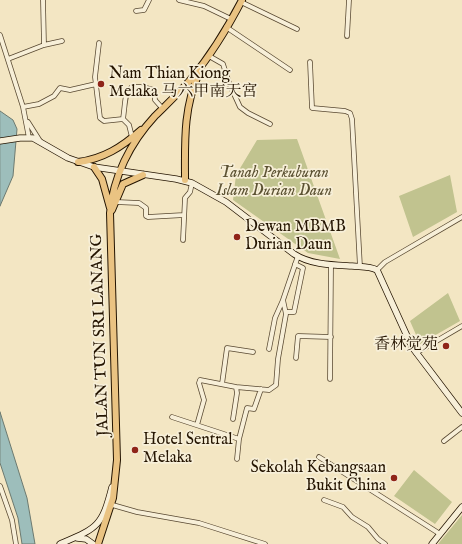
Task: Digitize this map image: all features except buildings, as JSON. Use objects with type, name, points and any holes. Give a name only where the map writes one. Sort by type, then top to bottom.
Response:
[{"type":"main road","points":[[78,162],[108,154],[132,137],[152,120],[183,89],[204,63],[241,1]]},
{"type":"main road","points":[[189,182],[184,135],[187,108],[194,83],[204,63]]},
{"type":"main road","name":"JALAN TUN SRI LANANG","points":[[98,544],[110,502],[117,460],[110,211],[119,172],[135,142],[152,120]]},
{"type":"main road","points":[[94,167],[102,179],[110,211]]},
{"type":"main road","points":[[110,211],[116,202],[123,184],[143,175]]},
{"type":"street","points":[[43,0],[44,45]]},
{"type":"street","points":[[136,11],[144,10],[149,0]]},
{"type":"street","points":[[179,0],[204,6],[231,19]]},
{"type":"street","points":[[347,36],[349,0]]},
{"type":"street","points":[[241,1],[297,30]]},
{"type":"street","points":[[226,27],[290,70]]},
{"type":"street","points":[[0,35],[24,107],[29,138]]},
{"type":"street","points":[[8,59],[44,45],[62,41]]},
{"type":"street","points":[[99,43],[96,84],[100,118],[107,121],[123,119]]},
{"type":"street","points":[[209,56],[223,64],[234,96],[244,111],[270,124]]},
{"type":"street","points":[[310,62],[312,108],[345,111],[350,113],[352,119],[360,267]]},
{"type":"street","points":[[24,107],[39,104],[54,96],[60,88],[70,90],[96,84]]},
{"type":"street","points":[[123,119],[127,93],[132,86],[137,85],[154,90],[155,100],[163,109]]},
{"type":"street","points":[[123,119],[129,125],[132,137]]},
{"type":"street","points":[[27,120],[40,141]]},
{"type":"street","points":[[0,141],[29,138],[40,141],[78,162],[94,167],[189,182],[226,202],[305,260],[331,265],[377,270]]},
{"type":"street","points":[[182,240],[185,198],[190,192],[189,182]]},
{"type":"street","points":[[116,202],[139,203],[146,208],[146,216],[148,217],[184,215]]},
{"type":"street","points":[[377,270],[385,262],[462,217]]},
{"type":"street","points":[[269,349],[275,318],[283,300],[298,256]]},
{"type":"street","points":[[286,312],[294,312],[297,305],[303,268],[295,264]]},
{"type":"street","points":[[330,379],[331,265]]},
{"type":"street","points":[[377,270],[416,352],[462,413]]},
{"type":"street","points":[[197,425],[204,400],[199,383],[200,380],[236,387],[272,390],[276,384],[278,359],[286,312],[283,300]]},
{"type":"street","points":[[416,352],[462,326]]},
{"type":"street","points":[[296,358],[298,336],[330,337]]},
{"type":"street","points":[[222,384],[227,348],[253,352]]},
{"type":"street","points":[[233,419],[237,393],[236,387]]},
{"type":"street","points":[[237,459],[247,408],[254,409],[262,390]]},
{"type":"street","points":[[172,417],[240,439]]},
{"type":"street","points":[[444,441],[462,427]]},
{"type":"street","points":[[319,457],[440,534]]},
{"type":"street","points":[[0,486],[12,520],[16,544]]},
{"type":"street","points":[[324,500],[344,507],[352,517],[368,527],[378,539],[385,544]]},
{"type":"street","points":[[60,544],[77,538],[98,524],[110,502],[146,514],[199,523],[265,544]]},
{"type":"street","points":[[432,544],[462,506]]},
{"type":"street","points":[[77,538],[86,539],[93,544]]},
{"type":"green space","name":"Tanah Perkuburan Islam Durian Daun","points":[[297,139],[340,259],[308,253],[233,200],[236,175],[257,140]]},
{"type":"green space","points":[[450,175],[457,212],[413,237],[399,196]]},
{"type":"green space","points":[[448,293],[460,321],[420,344],[410,321]]},
{"type":"green space","points":[[414,470],[452,502],[435,524],[394,496]]},
{"type":"green space","points":[[462,515],[462,544],[438,544]]},
{"type":"water","points":[[0,111],[13,120],[17,129],[13,176],[0,206]]},
{"type":"water","points":[[0,412],[27,498],[35,544],[22,544],[18,518],[0,463]]},
{"type":"place","name":"Nam Thian Kiong Melaka 马六甲南天宮","points":[[101,84]]},
{"type":"place","name":"Dewan MBMB Durian Daun","points":[[237,237]]},
{"type":"place","name":"香林觉苑","points":[[446,346]]},
{"type":"place","name":"Hotel Sentral Melaka","points":[[135,450]]},
{"type":"place","name":"Sekolah Kebangsaan Bukit China","points":[[394,478]]}]
